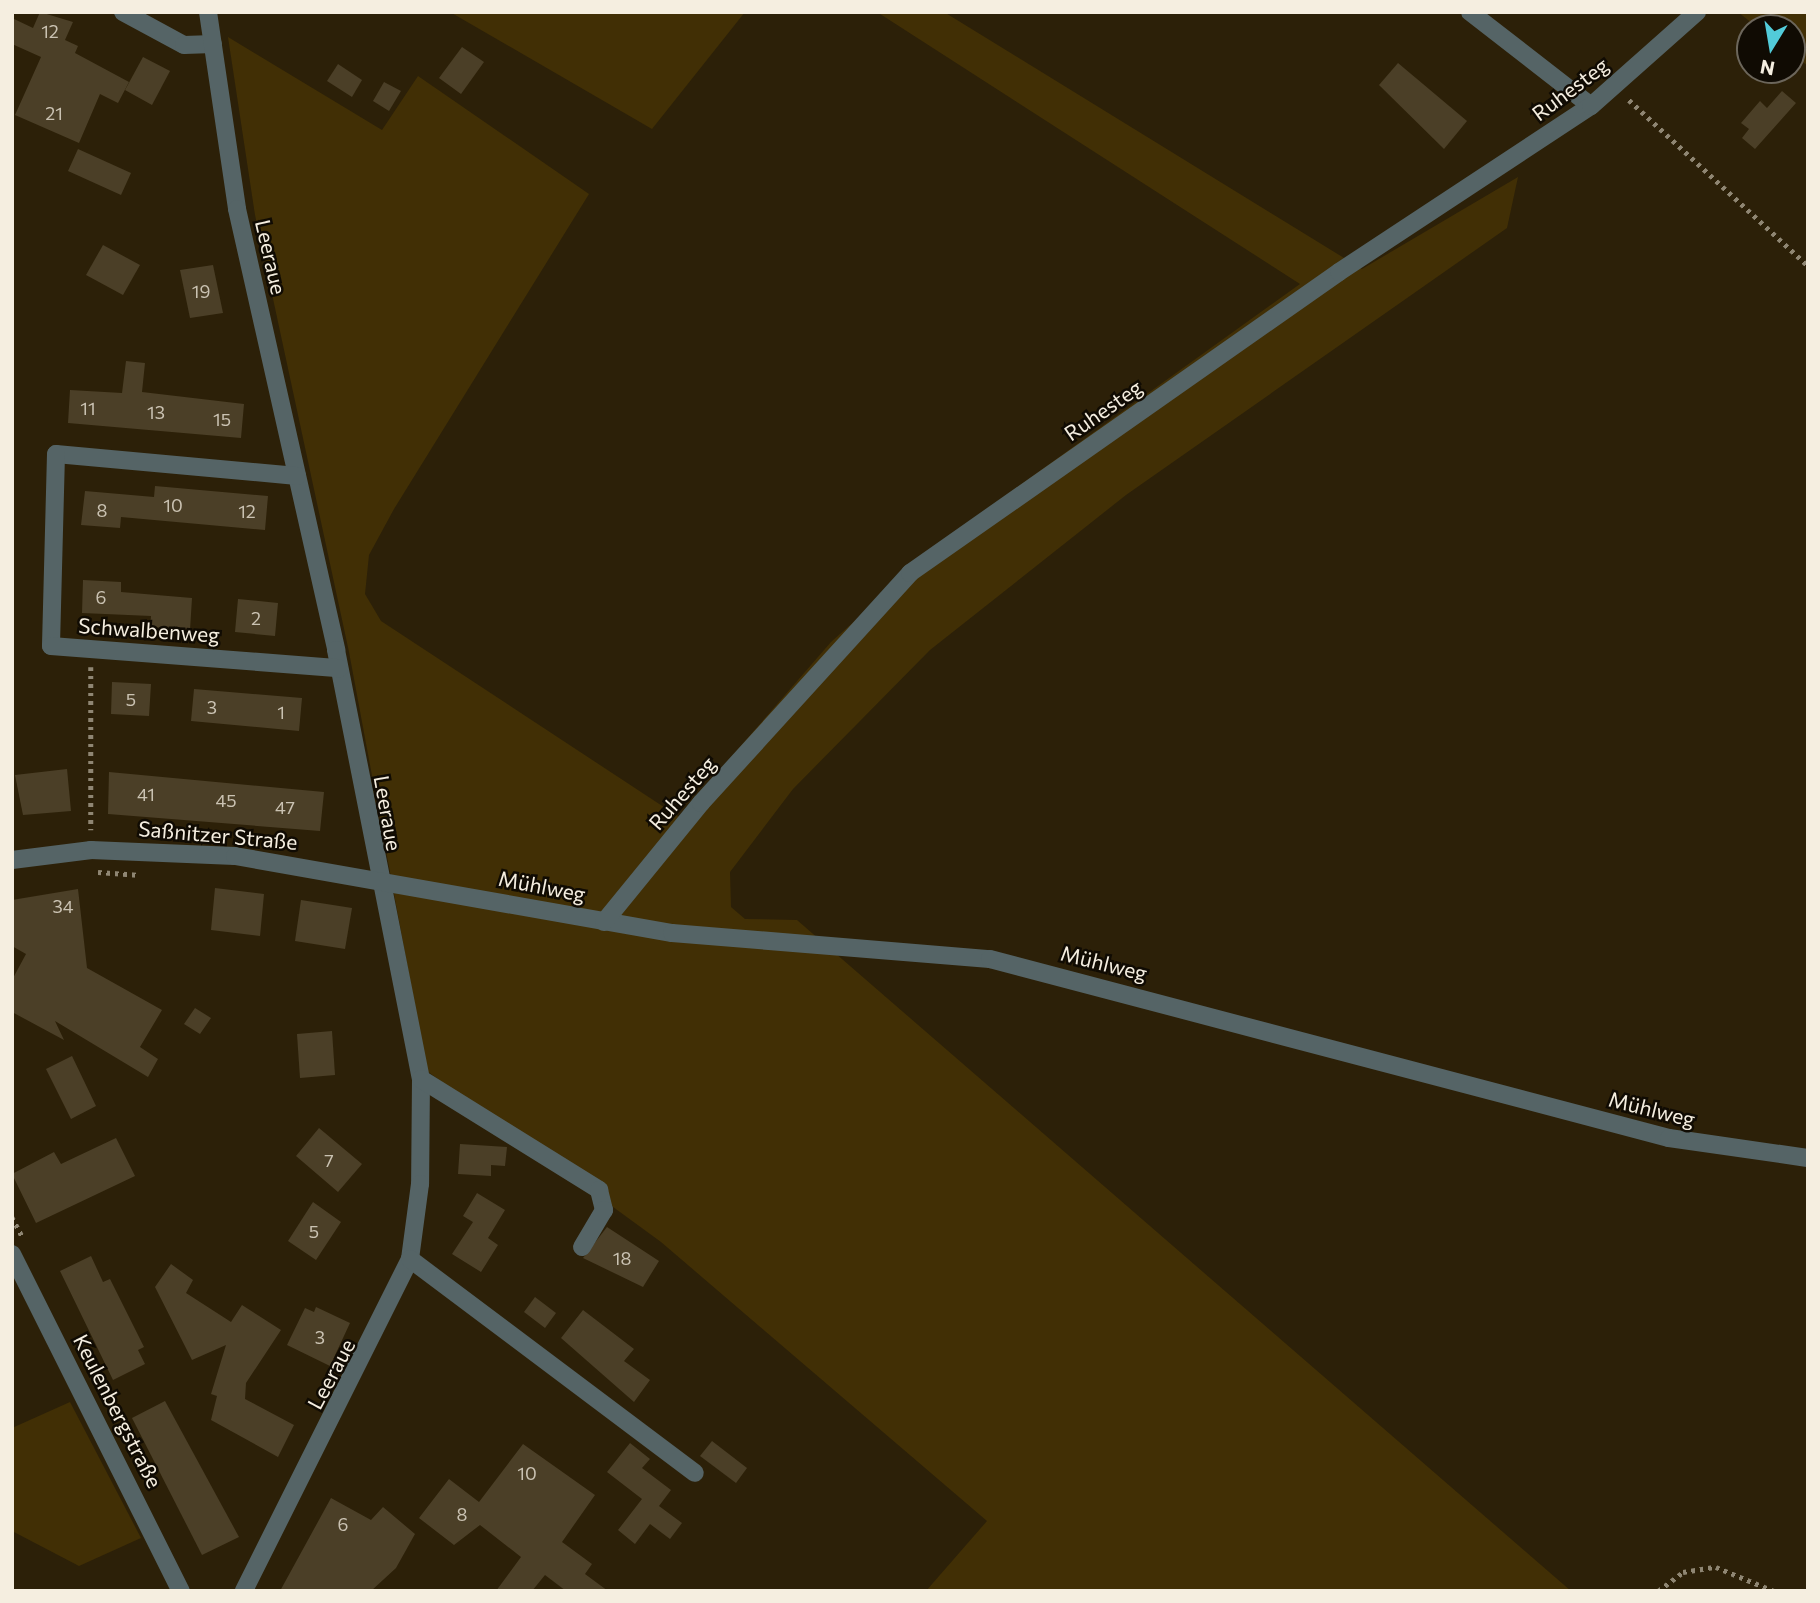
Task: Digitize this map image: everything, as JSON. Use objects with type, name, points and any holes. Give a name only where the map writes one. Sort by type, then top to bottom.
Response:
[{"type":"street","points":[[122,12],[184,45],[213,44]]},
{"type":"street","name":"Leeraue","points":[[208,12],[237,209],[339,668],[377,877],[421,1079],[420,1184],[410,1259],[244,1591]]},
{"type":"street","points":[[1470,12],[1591,106]]},
{"type":"street","name":"Ruhesteg","points":[[604,922],[701,803],[909,573],[1339,272],[1591,106],[1697,12]]},
{"type":"street","name":"Schwalbenweg","points":[[297,475],[57,454],[51,646],[339,668]]},
{"type":"street","name":"Saßnitzer Straße","points":[[12,860],[235,856],[377,877]]},
{"type":"street","name":"Mühlweg","points":[[377,877],[604,922],[990,959],[1669,1138],[1808,1158]]},
{"type":"street","points":[[421,1079],[599,1190],[604,1210],[582,1247]]},
{"type":"street","name":"Keulenbergstraße","points":[[12,1254],[181,1591]]},
{"type":"street","points":[[410,1259],[695,1473]]},
{"type":"path","points":[[1614,86],[1808,266]]},
{"type":"path","points":[[91,649],[91,859],[104,876],[151,875]]},
{"type":"path","points":[[1658,1591],[1683,1572],[1717,1567],[1774,1591]]},
{"type":"shaded area","points":[[450,12],[745,12],[652,129]]},
{"type":"shaded area","points":[[877,12],[944,12],[1362,269],[1518,177],[1507,228],[1126,495],[930,650],[793,789],[730,872],[731,907],[745,919],[797,920],[1571,1591],[926,1591],[987,1521],[661,1242],[427,1071],[349,652],[255,215],[228,37],[382,130],[418,76],[589,194],[394,509],[369,555],[365,594],[381,621],[679,817],[831,642],[952,534],[1300,284]]},
{"type":"shaded area","points":[[1738,12],[1808,12],[1808,66],[1806,14]]},
{"type":"shaded area","points":[[70,1402],[141,1538],[79,1566],[12,1531],[12,1428]]},
{"type":"building","points":[[40,12],[73,22],[65,40],[78,46],[75,53],[129,82],[118,103],[100,94],[79,143],[15,115],[41,57],[12,44],[12,18],[33,28]]},
{"type":"building","points":[[462,47],[484,62],[461,94],[439,78]]},
{"type":"building","points":[[143,57],[170,71],[152,105],[125,90]]},
{"type":"building","points":[[1398,63],[1467,121],[1444,149],[1379,85]]},
{"type":"building","points":[[338,64],[362,80],[352,97],[327,81]]},
{"type":"building","points":[[384,82],[401,91],[389,111],[373,101]]},
{"type":"building","points":[[1782,91],[1796,103],[1755,149],[1742,138],[1749,129],[1741,123],[1760,101],[1767,108]]},
{"type":"building","points":[[78,149],[131,173],[121,195],[68,171]]},
{"type":"building","points":[[103,245],[140,265],[123,295],[86,275]]},
{"type":"building","points":[[213,265],[223,313],[190,318],[180,270]]},
{"type":"building","points":[[126,361],[145,363],[142,392],[244,404],[241,438],[68,423],[70,390],[122,393]]},
{"type":"building","points":[[155,486],[268,496],[265,530],[121,517],[120,528],[81,525],[85,491],[154,497]]},
{"type":"building","points":[[83,580],[121,582],[121,592],[192,598],[190,630],[150,627],[151,616],[82,613]]},
{"type":"building","points":[[238,599],[278,603],[275,636],[235,632]]},
{"type":"building","points":[[112,682],[151,684],[149,716],[111,714]]},
{"type":"building","points":[[194,689],[302,698],[299,731],[191,721]]},
{"type":"building","points":[[67,769],[71,811],[23,815],[15,775]]},
{"type":"building","points":[[109,772],[324,792],[320,831],[108,814]]},
{"type":"building","points":[[215,888],[264,894],[260,936],[211,930]]},
{"type":"building","points":[[78,889],[87,968],[162,1010],[140,1047],[158,1059],[148,1077],[55,1021],[64,1040],[12,1012],[12,980],[26,954],[12,946],[12,900]]},
{"type":"building","points":[[301,900],[352,908],[345,949],[295,941]]},
{"type":"building","points":[[195,1008],[211,1018],[200,1034],[184,1024]]},
{"type":"building","points":[[332,1031],[335,1075],[300,1078],[297,1034]]},
{"type":"building","points":[[72,1056],[96,1106],[71,1119],[46,1069]]},
{"type":"building","points":[[319,1128],[362,1164],[338,1192],[296,1156]]},
{"type":"building","points":[[116,1138],[135,1176],[36,1223],[12,1174],[54,1152],[61,1164]]},
{"type":"building","points":[[460,1144],[507,1147],[505,1166],[491,1165],[491,1176],[458,1174]]},
{"type":"building","points":[[477,1193],[505,1210],[488,1238],[498,1245],[481,1272],[452,1254],[473,1222],[463,1216]]},
{"type":"building","points":[[313,1202],[341,1222],[316,1260],[288,1241]]},
{"type":"building","points":[[607,1227],[659,1261],[643,1287],[583,1258]]},
{"type":"building","points":[[91,1256],[103,1282],[110,1279],[144,1347],[138,1350],[145,1364],[113,1380],[60,1271]]},
{"type":"building","points":[[171,1264],[193,1280],[186,1293],[231,1322],[242,1305],[281,1330],[246,1383],[245,1399],[294,1425],[278,1457],[211,1420],[217,1396],[211,1394],[226,1345],[192,1360],[155,1287]]},
{"type":"building","points":[[535,1297],[556,1313],[545,1328],[524,1312]]},
{"type":"building","points":[[316,1307],[350,1323],[330,1366],[287,1345],[305,1308],[314,1312]]},
{"type":"building","points":[[583,1310],[634,1349],[624,1361],[650,1380],[634,1402],[561,1338]]},
{"type":"building","points":[[165,1401],[239,1537],[202,1555],[132,1418]]},
{"type":"building","points":[[712,1441],[747,1468],[736,1483],[700,1456]]},
{"type":"building","points":[[630,1443],[650,1459],[642,1468],[671,1490],[659,1506],[682,1523],[670,1539],[650,1524],[635,1544],[618,1530],[642,1499],[607,1472]]},
{"type":"building","points":[[523,1444],[595,1495],[562,1542],[592,1564],[585,1574],[608,1591],[566,1591],[545,1575],[532,1591],[496,1591],[521,1557],[480,1525],[454,1545],[419,1518],[449,1479],[479,1502]]},
{"type":"building","points":[[331,1498],[371,1520],[383,1507],[415,1534],[396,1568],[371,1591],[280,1591]]}]
